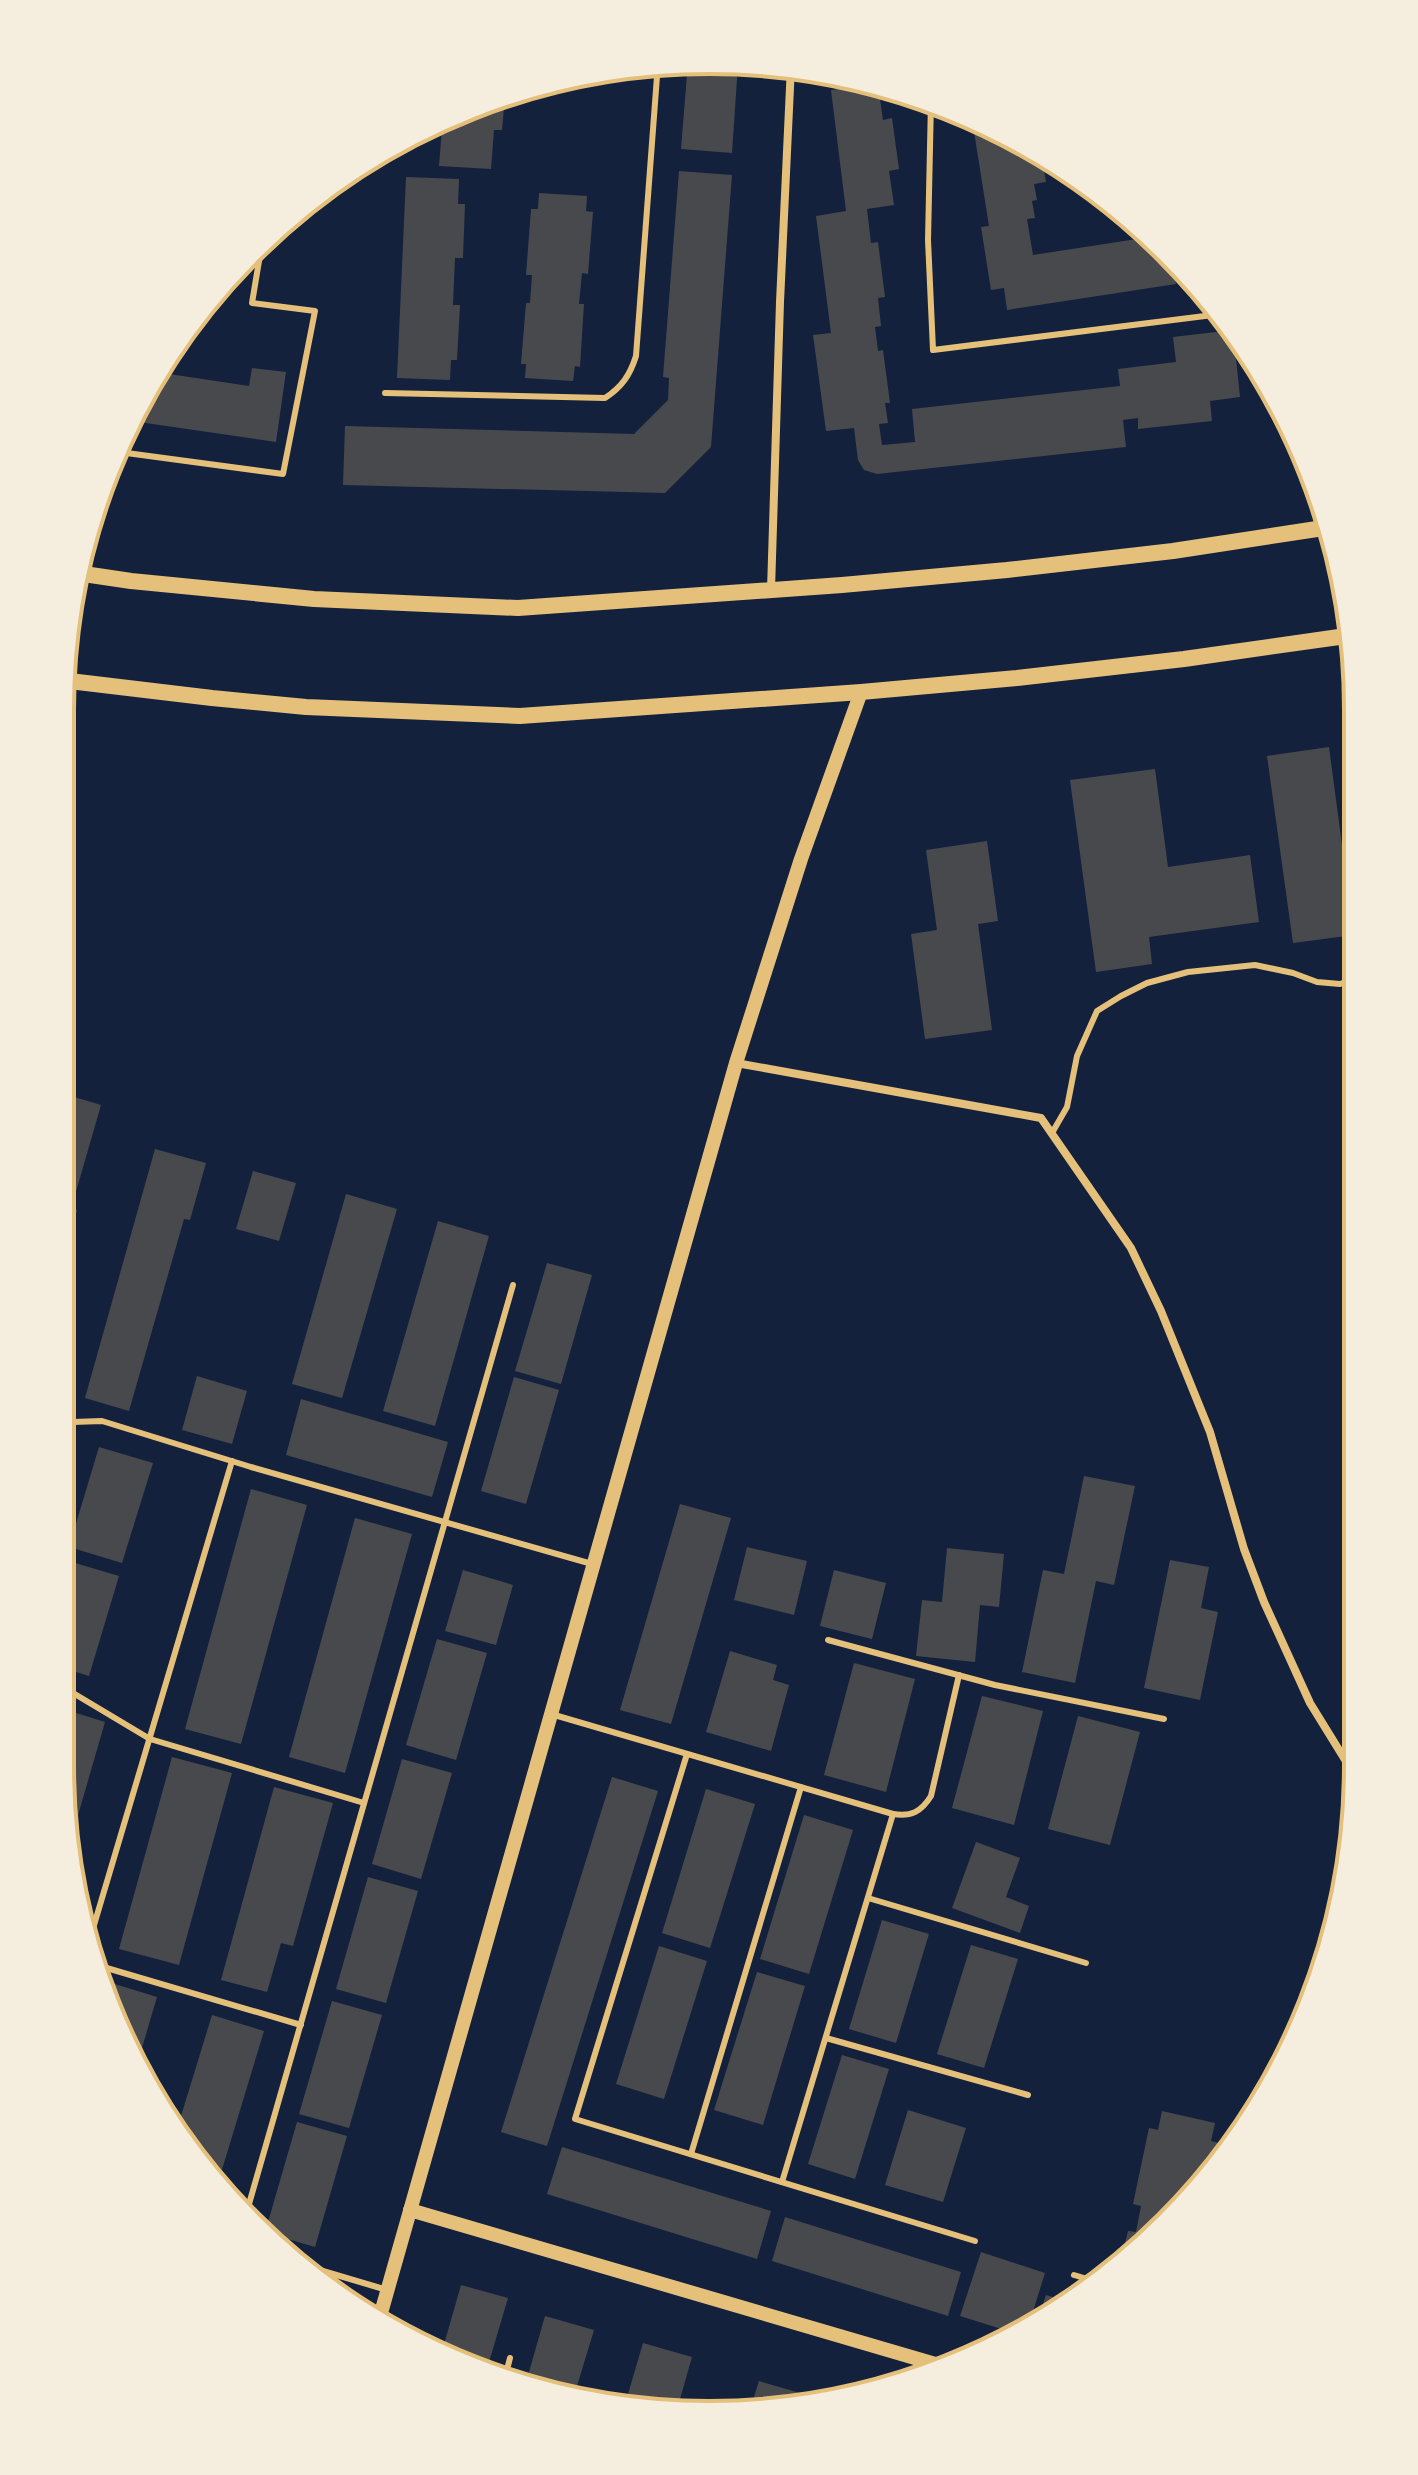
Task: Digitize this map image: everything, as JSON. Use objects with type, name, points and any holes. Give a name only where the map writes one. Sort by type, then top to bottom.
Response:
[{"type":"main road","points":[[89,575],[314,599],[518,608],[771,591],[1007,570],[1173,551],[1317,529]]},
{"type":"main road","points":[[75,682],[306,707],[520,716],[861,692],[1184,659],[1340,637]]},
{"type":"street","points":[[771,591],[790,79]]},
{"type":"street","points":[[382,2310],[736,1063],[801,859],[861,692]]},
{"type":"street","points":[[736,1063],[1041,1118],[1131,1248],[1161,1311],[1210,1432],[1244,1549],[1269,1615],[1310,1703],[1344,1758]]},
{"type":"street","points":[[410,2210],[928,2362]]},
{"type":"lane","points":[[385,393],[605,398],[627,379],[636,356],[657,76]]},
{"type":"lane","points":[[931,114],[928,240],[933,350],[1208,316]]},
{"type":"lane","points":[[128,453],[283,474],[315,311],[252,303],[259,261]]},
{"type":"lane","points":[[1052,1133],[1067,1107],[1077,1056],[1097,1011],[1121,996],[1147,983],[1188,972],[1255,965],[1317,982],[1344,983]]},
{"type":"lane","points":[[249,2203],[513,1285]]},
{"type":"lane","points":[[74,1422],[102,1421],[593,1564]]},
{"type":"lane","points":[[94,1924],[232,1461]]},
{"type":"lane","points":[[828,1640],[995,1685],[1164,1719]]},
{"type":"lane","points":[[551,1714],[908,1816],[919,1811],[931,1796],[959,1675]]},
{"type":"lane","points":[[74,1694],[150,1739],[364,1803]]},
{"type":"lane","points":[[687,1754],[575,2119],[975,2241]]},
{"type":"lane","points":[[691,2154],[801,1787]]},
{"type":"lane","points":[[782,2182],[893,1814]]},
{"type":"lane","points":[[868,1898],[1086,1963]]},
{"type":"lane","points":[[107,1968],[301,2025]]},
{"type":"lane","points":[[826,2038],[1028,2095]]},
{"type":"lane","points":[[324,2271],[388,2290]]},
{"type":"lane","points":[[1074,2275],[1084,2278]]},
{"type":"lane","points":[[507,2368],[510,2358]]},
{"type":"building","points":[[687,75],[737,75],[732,153],[681,149]]},
{"type":"building","points":[[843,88],[880,98],[883,120],[892,118],[899,169],[889,171],[894,205],[867,209],[871,243],[878,242],[885,297],[878,298],[881,326],[875,327],[878,351],[883,350],[890,403],[885,403],[888,423],[879,424],[882,445],[915,442],[912,409],[1120,386],[1118,369],[1176,362],[1173,337],[1220,332],[1235,354],[1240,397],[1210,401],[1212,421],[1138,429],[1138,418],[1123,420],[1126,447],[877,474],[864,470],[858,460],[854,428],[826,431],[813,335],[831,333],[816,216],[846,211],[831,90]]},
{"type":"building","points":[[504,108],[502,130],[494,130],[491,169],[439,166],[442,133]]},
{"type":"building","points":[[974,132],[1044,170],[1046,182],[1034,184],[1037,200],[1032,201],[1035,218],[1027,219],[1033,255],[1136,239],[1175,278],[1176,284],[1007,310],[1004,288],[991,290],[981,227],[989,226]]},
{"type":"building","points":[[679,171],[732,175],[711,447],[665,493],[343,485],[345,426],[634,434],[668,400],[669,378],[663,377]]},
{"type":"building","points":[[406,177],[459,179],[458,204],[465,204],[463,258],[455,258],[453,305],[460,305],[457,360],[451,360],[450,380],[397,378]]},
{"type":"building","points":[[539,193],[587,196],[586,211],[593,212],[588,274],[582,273],[579,304],[584,304],[580,367],[575,366],[573,381],[525,378],[526,364],[521,364],[526,303],[530,303],[532,275],[526,275],[531,209],[538,209]]},
{"type":"building","points":[[252,368],[286,372],[276,442],[142,422],[170,374],[249,386]]},
{"type":"building","points":[[1329,747],[1344,860],[1344,936],[1293,943],[1267,756]]},
{"type":"building","points":[[1155,769],[1168,867],[1250,855],[1259,922],[1149,937],[1152,964],[1096,972],[1070,780]]},
{"type":"building","points":[[987,841],[998,921],[978,924],[992,1030],[925,1039],[911,934],[937,930],[926,850]]},
{"type":"building","points":[[74,1097],[101,1105],[74,1199]]},
{"type":"building","points":[[155,1149],[206,1163],[190,1220],[184,1219],[129,1411],[85,1398]]},
{"type":"building","points":[[253,1171],[296,1183],[279,1241],[236,1229]]},
{"type":"building","points":[[346,1194],[397,1209],[342,1398],[292,1384]]},
{"type":"building","points":[[438,1221],[489,1236],[435,1426],[383,1411]]},
{"type":"building","points":[[547,1263],[592,1275],[561,1384],[515,1371]]},
{"type":"building","points":[[197,1376],[247,1391],[232,1444],[182,1430]]},
{"type":"building","points":[[514,1377],[559,1390],[526,1504],[481,1491]]},
{"type":"building","points":[[301,1399],[448,1442],[432,1497],[286,1455]]},
{"type":"building","points":[[99,1447],[153,1463],[122,1563],[74,1549],[74,1530]]},
{"type":"building","points":[[1084,1476],[1135,1486],[1114,1585],[1096,1581],[1075,1683],[1022,1672],[1043,1570],[1064,1574]]},
{"type":"building","points":[[251,1489],[307,1505],[241,1744],[185,1729]]},
{"type":"building","points":[[680,1504],[731,1518],[671,1724],[620,1710]]},
{"type":"building","points":[[355,1518],[412,1534],[345,1773],[289,1757]]},
{"type":"building","points":[[747,1547],[807,1561],[794,1615],[734,1600]]},
{"type":"building","points":[[947,1548],[1004,1554],[999,1607],[980,1605],[975,1662],[916,1656],[922,1600],[942,1602]]},
{"type":"building","points":[[1170,1560],[1209,1567],[1201,1608],[1218,1612],[1200,1700],[1144,1688]]},
{"type":"building","points":[[74,1563],[119,1576],[89,1676],[74,1671]]},
{"type":"building","points":[[463,1570],[513,1585],[496,1645],[445,1631]]},
{"type":"building","points":[[834,1570],[886,1583],[872,1639],[820,1626]]},
{"type":"building","points":[[437,1639],[487,1653],[456,1760],[406,1745]]},
{"type":"building","points":[[730,1651],[777,1665],[773,1680],[789,1685],[771,1751],[706,1732]]},
{"type":"building","points":[[854,1663],[915,1679],[886,1792],[824,1775]]},
{"type":"building","points":[[982,1696],[1043,1711],[1014,1825],[952,1808]]},
{"type":"building","points":[[74,1712],[105,1722],[76,1821]]},
{"type":"building","points":[[1078,1716],[1140,1732],[1110,1845],[1048,1829]]},
{"type":"building","points":[[172,1757],[232,1773],[179,1965],[119,1949]]},
{"type":"building","points":[[402,1759],[452,1773],[421,1879],[372,1864]]},
{"type":"building","points":[[612,1777],[658,1791],[547,2146],[501,2132]]},
{"type":"building","points":[[274,1787],[333,1803],[293,1946],[281,1943],[267,1992],[221,1980]]},
{"type":"building","points":[[706,1789],[755,1804],[710,1948],[662,1933]]},
{"type":"building","points":[[804,1815],[853,1830],[809,1974],[760,1959]]},
{"type":"building","points":[[976,1842],[1020,1858],[1006,1897],[1029,1906],[1020,1933],[952,1908]]},
{"type":"building","points":[[368,1877],[418,1891],[386,2003],[336,1989]]},
{"type":"building","points":[[882,1920],[929,1934],[896,2043],[849,2029]]},
{"type":"building","points":[[971,1945],[1018,1959],[984,2068],[937,2054]]},
{"type":"building","points":[[659,1946],[707,1961],[664,2099],[616,2084]]},
{"type":"building","points":[[757,1972],[805,1986],[763,2125],[714,2110]]},
{"type":"building","points":[[113,1983],[157,1997],[141,2051]]},
{"type":"building","points":[[332,2001],[382,2015],[349,2128],[299,2114]]},
{"type":"building","points":[[212,2015],[264,2031],[221,2172],[180,2118]]},
{"type":"building","points":[[842,2055],[889,2069],[855,2179],[808,2164]]},
{"type":"building","points":[[908,2110],[966,2128],[943,2202],[885,2185]]},
{"type":"building","points":[[1162,2111],[1215,2123],[1211,2141],[1219,2143],[1186,2185],[1124,2246],[1128,2231],[1136,2232],[1141,2206],[1133,2204],[1149,2128],[1158,2130]]},
{"type":"building","points":[[297,2122],[347,2136],[315,2247],[285,2238],[268,2222]]},
{"type":"building","points":[[562,2147],[771,2211],[757,2259],[547,2194]]},
{"type":"building","points":[[785,2217],[961,2272],[948,2316],[772,2261]]},
{"type":"building","points":[[981,2252],[1045,2273],[1033,2312],[1002,2329],[960,2316]]},
{"type":"building","points":[[461,2285],[508,2298],[489,2361],[444,2343]]},
{"type":"building","points":[[1046,2295],[1056,2298],[1042,2306]]},
{"type":"building","points":[[545,2316],[594,2330],[577,2387],[528,2374]]},
{"type":"building","points":[[643,2343],[692,2357],[680,2400],[627,2396]]},
{"type":"building","points":[[759,2381],[800,2393],[792,2396],[753,2400]]}]
